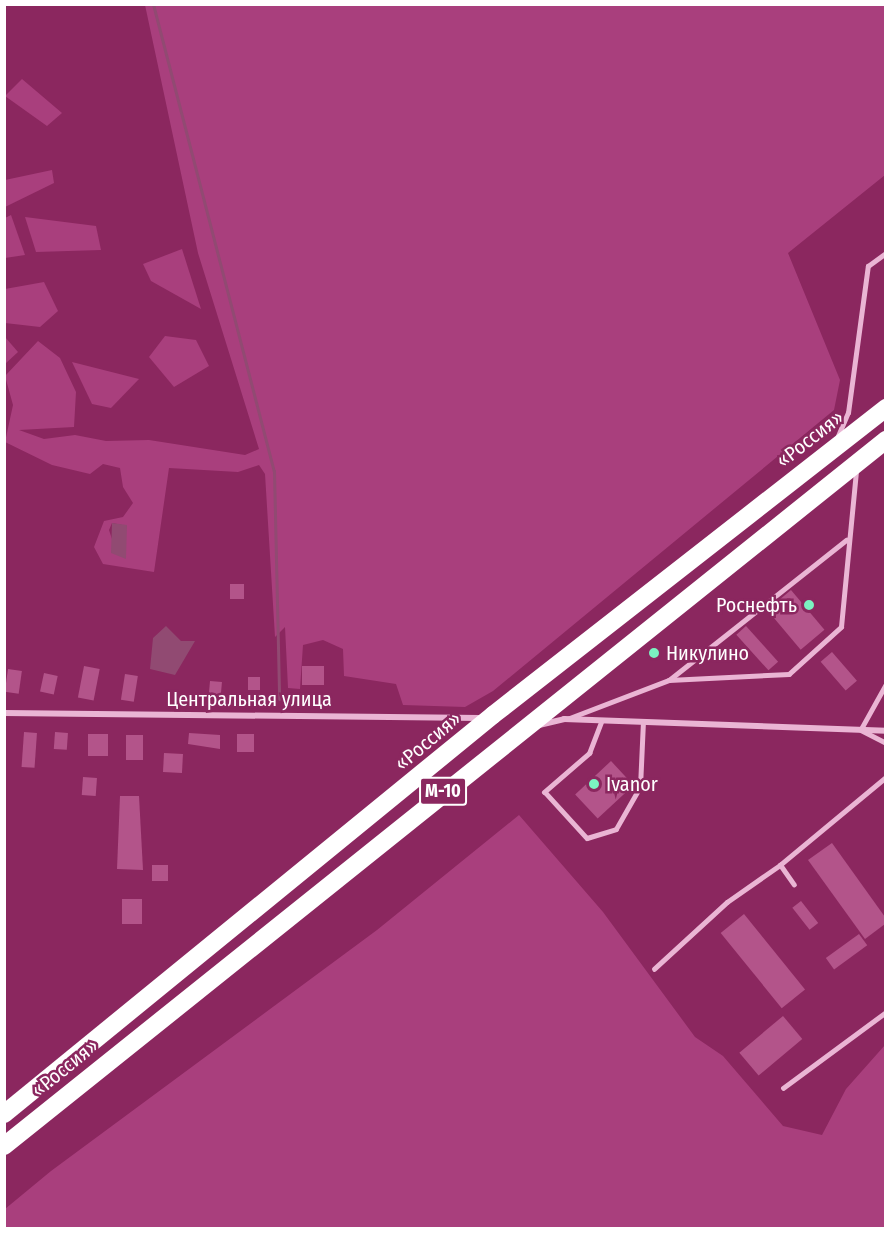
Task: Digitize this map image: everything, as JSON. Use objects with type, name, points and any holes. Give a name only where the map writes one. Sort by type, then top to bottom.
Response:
[{"type":"highway","name":"«Россия»","points":[[4,1114],[493,715],[885,408]]},
{"type":"highway","name":"«Россия»","points":[[4,1146],[885,440]]},
{"type":"street","name":"Центральная улица","points":[[4,713],[292,713],[473,720],[493,715]]},
{"type":"street","points":[[521,730],[564,720],[885,731]]},
{"type":"lane","points":[[828,453],[848,413],[868,266],[885,253]]},
{"type":"lane","points":[[669,680],[789,674],[841,627],[846,539],[858,463]]},
{"type":"lane","points":[[564,720],[669,680],[846,539]]},
{"type":"lane","points":[[885,685],[861,730],[885,743]]},
{"type":"lane","points":[[602,721],[590,753],[545,792],[586,838],[616,829],[640,787],[643,722]]},
{"type":"lane","points":[[654,969],[727,902],[780,865],[885,777]]},
{"type":"lane","points":[[780,865],[794,885]]},
{"type":"lane","points":[[783,1088],[885,1012]]},
{"type":"shaded area","points":[[145,5],[885,5],[885,175],[788,253],[840,380],[834,410],[493,691],[465,707],[403,705],[396,684],[344,676],[343,649],[323,640],[303,645],[300,689],[288,688],[285,627],[275,637],[265,474],[259,465],[238,472],[169,468],[154,572],[103,564],[94,547],[104,521],[123,517],[133,503],[123,487],[120,468],[103,464],[90,474],[52,465],[5,442],[13,405],[5,376],[38,341],[60,358],[76,392],[74,427],[19,430],[44,439],[75,435],[106,441],[149,440],[245,455],[259,449],[198,253]],"holes":[[[112,523],[127,526],[112,539],[109,530]]]},
{"type":"shaded area","points":[[22,79],[62,113],[47,126],[5,96]]},
{"type":"shaded area","points":[[52,170],[54,183],[5,207],[5,180]]},
{"type":"shaded area","points":[[11,215],[25,255],[5,258],[5,218]]},
{"type":"shaded area","points":[[25,217],[96,226],[101,250],[36,252]]},
{"type":"shaded area","points":[[182,249],[201,309],[151,281],[143,264]]},
{"type":"shaded area","points":[[44,282],[58,311],[40,327],[5,323],[5,289]]},
{"type":"shaded area","points":[[165,336],[196,340],[209,366],[174,387],[149,357]]},
{"type":"shaded area","points":[[5,337],[18,352],[5,364]]},
{"type":"shaded area","points":[[72,362],[139,379],[111,408],[92,404]]},
{"type":"shaded area","points":[[112,523],[127,525],[126,559],[111,553]]},
{"type":"shaded area","points":[[166,626],[181,641],[195,641],[175,675],[150,669],[153,638]]},
{"type":"shaded area","points":[[519,815],[603,912],[695,1037],[723,1056],[783,1126],[822,1135],[846,1089],[885,1045],[885,1228],[5,1228],[5,1209],[51,1171],[377,930]]},
{"type":"building","points":[[230,584],[244,584],[244,599],[230,599]]},
{"type":"building","points":[[791,590],[824,630],[801,650],[767,610]]},
{"type":"building","points":[[746,626],[778,662],[768,670],[736,635]]},
{"type":"building","points":[[832,652],[857,681],[846,691],[821,662]]},
{"type":"building","points":[[84,666],[100,669],[94,700],[78,697]]},
{"type":"building","points":[[302,666],[324,666],[324,685],[302,685]]},
{"type":"building","points":[[8,669],[22,671],[19,694],[5,692]]},
{"type":"building","points":[[44,673],[58,676],[54,694],[40,692]]},
{"type":"building","points":[[125,674],[138,676],[134,702],[121,700]]},
{"type":"building","points":[[248,677],[260,677],[260,690],[248,690]]},
{"type":"building","points":[[210,681],[222,682],[221,697],[209,696]]},
{"type":"building","points":[[24,732],[37,733],[35,768],[22,767]]},
{"type":"building","points":[[55,732],[68,733],[67,750],[54,749]]},
{"type":"building","points":[[189,733],[220,735],[220,749],[188,744]]},
{"type":"building","points":[[88,734],[108,734],[108,756],[88,756]]},
{"type":"building","points":[[237,734],[254,734],[254,752],[237,752]]},
{"type":"building","points":[[126,735],[143,735],[143,760],[126,760]]},
{"type":"building","points":[[164,753],[183,754],[182,773],[163,772]]},
{"type":"building","points":[[611,761],[634,785],[598,819],[575,794]]},
{"type":"building","points":[[83,777],[97,778],[96,796],[82,795]]},
{"type":"building","points":[[120,796],[139,796],[143,870],[117,869]]},
{"type":"building","points":[[832,843],[885,917],[885,924],[865,939],[808,860]]},
{"type":"building","points":[[152,865],[168,865],[168,881],[152,881]]},
{"type":"building","points":[[122,899],[142,899],[142,924],[122,924]]},
{"type":"building","points":[[801,901],[818,923],[810,930],[792,908]]},
{"type":"building","points":[[744,914],[805,989],[782,1008],[721,933]]},
{"type":"building","points":[[859,934],[867,945],[834,969],[826,958]]},
{"type":"building","points":[[783,1016],[802,1039],[759,1076],[739,1053]]},
{"type":"waterway","points":[[153,4],[274,471],[279,699]]},
{"type":"place","name":"Роснефть","points":[[809,605]]},
{"type":"place","name":"Никулино","points":[[654,653]]},
{"type":"place","name":"Ivanor","points":[[594,784]]}]
